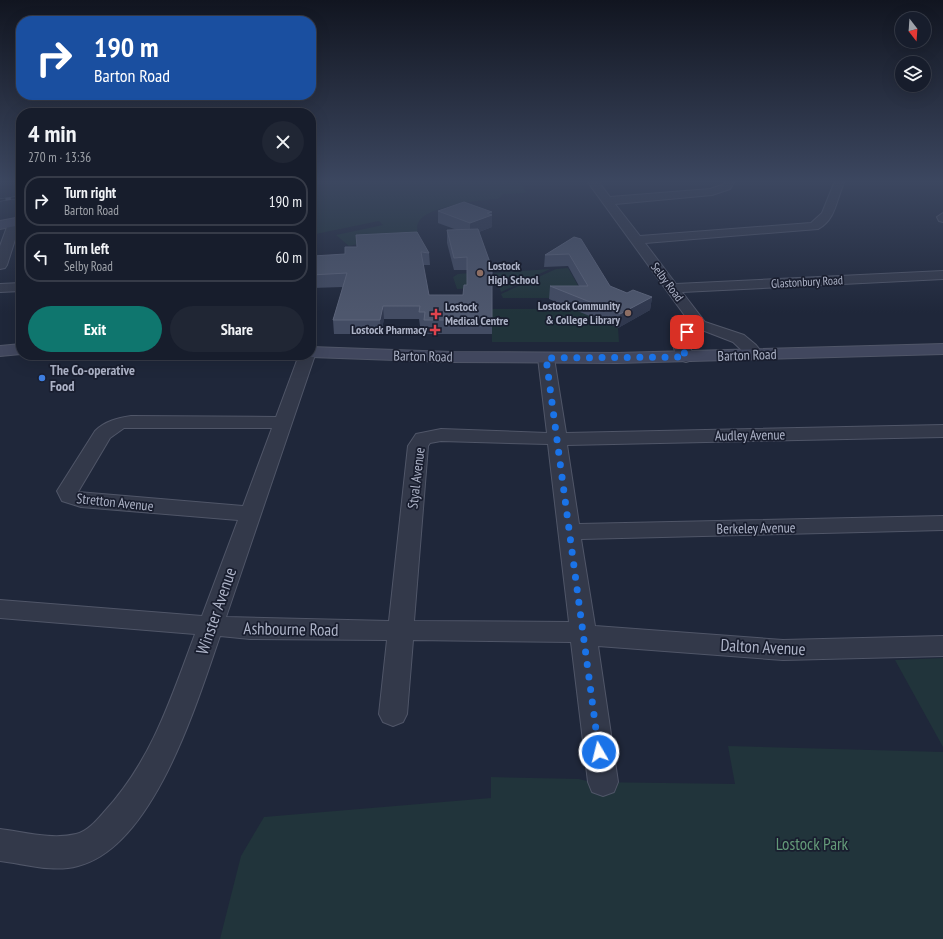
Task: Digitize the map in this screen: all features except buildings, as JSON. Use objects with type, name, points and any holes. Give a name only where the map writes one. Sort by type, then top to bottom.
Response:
[{"type":"street","points":[[0,265],[13,227],[12,225]]},
{"type":"street","name":"Selby Road","points":[[625,225],[700,325]]},
{"type":"street","points":[[636,240],[818,225]]},
{"type":"street","name":"Glastonbury Road","points":[[672,288],[943,275]]},
{"type":"street","points":[[0,288],[16,287]]},
{"type":"street","points":[[686,357],[681,345],[683,336],[700,325],[738,337],[748,344],[756,355]]},
{"type":"street","points":[[0,351],[16,349]]},
{"type":"street","name":"Barton Road","points":[[316,352],[546,358],[686,357],[943,349]]},
{"type":"street","points":[[546,358],[603,782]]},
{"type":"street","name":"Winster Avenue","points":[[0,845],[57,852],[79,850],[89,846],[112,827],[156,764],[176,724],[305,360]]},
{"type":"street","name":"Stretton Avenue","points":[[250,514],[81,500],[69,496],[67,490],[102,435],[116,425],[131,422],[282,423]]},
{"type":"street","name":"Audley Avenue","points":[[557,439],[943,431]]},
{"type":"street","name":"Styal Avenue","points":[[400,630],[418,446],[420,440],[427,436],[441,435],[557,439]]},
{"type":"street","name":"Berkeley Avenue","points":[[570,532],[943,523]]},
{"type":"street","name":"Ashbourne Road","points":[[0,609],[250,629],[570,632],[583,634]]},
{"type":"street","points":[[393,714],[400,630]]},
{"type":"street","name":"Dalton Avenue","points":[[583,634],[783,650],[943,646]]},
{"type":"green space","points":[[316,225],[360,225],[316,234]]},
{"type":"green space","points":[[383,225],[417,225],[419,238],[397,235],[349,246],[336,235]]},
{"type":"green space","points":[[568,268],[583,294],[572,298],[503,298],[501,294],[556,269]]},
{"type":"green space","points":[[550,269],[501,292],[494,273]]},
{"type":"green space","points":[[484,272],[490,287],[457,289],[453,277],[458,274]]},
{"type":"green space","points":[[491,309],[587,309],[618,328],[619,342],[492,342]]},
{"type":"green space","points":[[943,658],[943,747],[895,660]]},
{"type":"green space","name":"Lostock Park","points":[[728,746],[943,752],[943,939],[220,939],[241,856],[264,817],[491,798],[491,777],[579,779],[591,782],[735,784]]},
{"type":"place","name":"Lostock High School","points":[[480,273]]},
{"type":"place","name":"Lostock Community & College Library","points":[[628,313]]},
{"type":"place","name":"Lostock Medical Centre","points":[[436,314]]},
{"type":"place","name":"Lostock Pharmacy","points":[[435,330]]},
{"type":"place","name":"The Co-operative Food","points":[[42,378]]},
{"type":"route","points":[[599,752],[546,358],[686,357],[681,342],[683,336],[687,332]]}]
